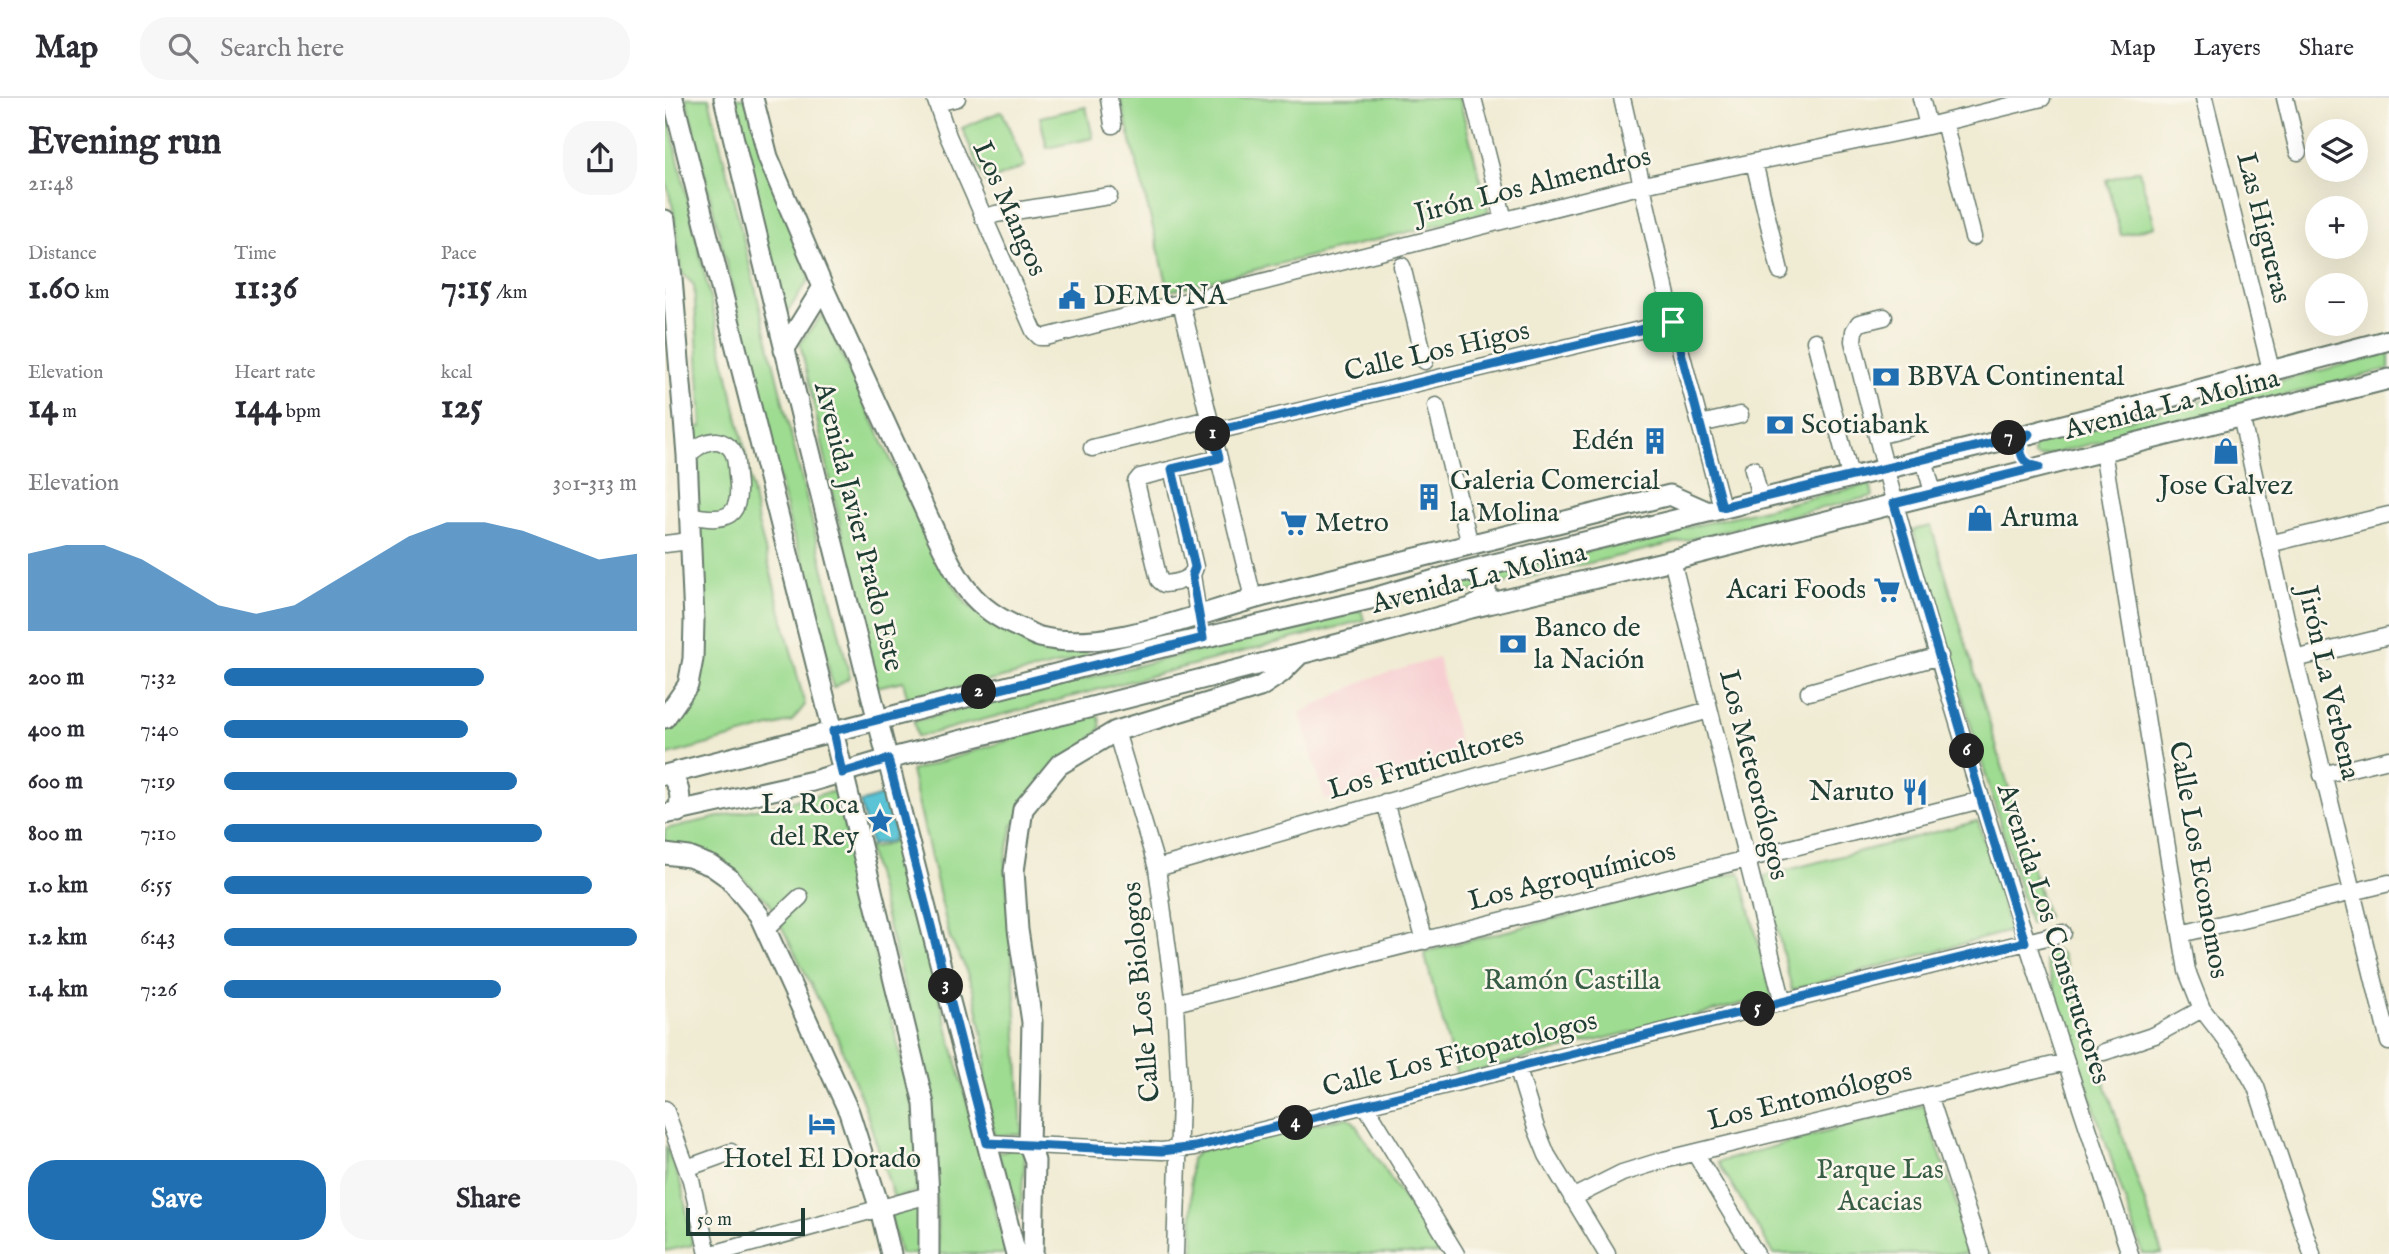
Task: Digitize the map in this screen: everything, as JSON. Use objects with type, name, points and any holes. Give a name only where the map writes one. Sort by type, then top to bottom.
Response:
[{"type":"main road","points":[[673,98],[924,1104],[929,1254]]},
{"type":"main road","name":"Avenida Javier Prado Este","points":[[724,98],[784,350],[1016,1254]]},
{"type":"main road","points":[[753,98],[768,157],[823,287],[951,564],[970,596],[999,619],[1040,637],[1080,641],[1121,636],[1253,598],[1670,495],[1714,509]]},
{"type":"main road","points":[[665,220],[687,455],[693,659],[688,685],[665,718]]},
{"type":"main road","points":[[784,350],[823,287]]},
{"type":"main road","name":"Avenida La Molina","points":[[667,775],[878,719],[1391,593],[1465,571],[2029,434],[2389,340]]},
{"type":"main road","name":"Avenida La Molina","points":[[671,813],[788,787],[1471,608],[2389,379]]},
{"type":"main road","points":[[2029,434],[2022,441],[2019,450],[2022,459],[2039,467]]},
{"type":"main road","points":[[1465,571],[1474,572],[1482,578],[1486,586],[1485,596],[1479,604],[1471,608]]},
{"type":"main road","points":[[1321,581],[1391,593]]},
{"type":"main road","points":[[1198,616],[1203,638]]},
{"type":"main road","points":[[1033,1254],[1035,1161],[1029,1145],[1032,1022],[1018,930],[1014,872],[1023,809],[1059,765],[1116,731],[1260,687],[1273,680],[1299,655]]},
{"type":"main road","points":[[667,775],[679,788],[680,804],[671,813]]},
{"type":"main road","points":[[665,854],[689,857],[712,866],[729,878],[759,915],[849,1112],[880,1209],[891,1254]]},
{"type":"street","points":[[936,101],[957,98]]},
{"type":"street","points":[[1109,98],[1112,125]]},
{"type":"street","points":[[1473,98],[1504,220]]},
{"type":"street","points":[[1622,98],[1673,322],[1700,424],[1714,509]]},
{"type":"street","points":[[1921,98],[1936,124],[1973,237]]},
{"type":"street","name":"Jirón Los Almendros","points":[[1040,337],[1643,185],[1936,124],[2042,98]]},
{"type":"street","name":"Las Higueras","points":[[2204,98],[2271,370]]},
{"type":"street","points":[[2285,98],[2298,152]]},
{"type":"street","name":"Los Mangos","points":[[936,101],[983,218],[1034,331],[1040,337]]},
{"type":"street","points":[[1754,162],[1780,271]]},
{"type":"street","points":[[983,218],[1109,196]]},
{"type":"street","points":[[1402,266],[1425,361]]},
{"type":"street","points":[[1181,303],[1253,598]]},
{"type":"street","name":"Avenida Los Constructores","points":[[1884,317],[1860,323],[1854,331],[1853,341],[1894,503],[2025,942],[2130,1254]]},
{"type":"street","name":"Calle Los Higos","points":[[1092,448],[1211,425],[1673,322]]},
{"type":"street","points":[[1815,341],[1850,476]]},
{"type":"street","points":[[1436,406],[1470,545]]},
{"type":"street","points":[[1700,424],[1740,415]]},
{"type":"street","name":"Jirón La Verbena","points":[[2241,416],[2322,775],[2389,1042]]},
{"type":"street","points":[[1877,436],[1909,428]]},
{"type":"street","points":[[687,455],[706,442],[723,443],[732,449],[739,484],[739,501],[731,513],[712,520],[689,515]]},
{"type":"street","name":"Calle Los Economos","points":[[2103,451],[2187,971],[2202,1009],[2246,1068],[2256,1087],[2312,1254]]},
{"type":"street","points":[[1192,575],[1170,584],[1159,580],[1136,482],[1140,477],[1219,458]]},
{"type":"street","points":[[1924,459],[1933,493]]},
{"type":"street","points":[[1172,469],[1195,567],[1192,575],[1198,616]]},
{"type":"street","points":[[1753,469],[1760,498]]},
{"type":"street","points":[[2269,544],[2389,515]]},
{"type":"street","points":[[665,544],[690,541]]},
{"type":"street","name":"Los Meteorólogos","points":[[1672,560],[1783,1003]]},
{"type":"street","points":[[2295,659],[2389,636]]},
{"type":"street","points":[[1809,692],[1940,656]]},
{"type":"street","name":"Los Fruticultores","points":[[1157,868],[1709,710]]},
{"type":"street","name":"Calle Los Biologos","points":[[1116,731],[1157,868],[1175,1003],[1179,1070],[1175,1254]]},
{"type":"street","points":[[2322,775],[2389,759]]},
{"type":"street","name":"Los Agroquímicos","points":[[1175,1003],[1981,800]]},
{"type":"street","points":[[1385,803],[1425,941]]},
{"type":"street","points":[[2181,934],[2389,883]]},
{"type":"street","points":[[766,929],[800,897]]},
{"type":"street","name":"Calle Los Fitopatologos","points":[[987,1143],[1178,1150],[2063,933]]},
{"type":"street","points":[[2104,1052],[2155,1035],[2202,1009]]},
{"type":"street","name":"Los Entomólogos","points":[[1572,1198],[1622,1173],[2066,1062]]},
{"type":"street","points":[[1517,1066],[1541,1142],[1607,1254]]},
{"type":"street","points":[[1929,1095],[1980,1254]]},
{"type":"street","points":[[1366,1106],[1456,1254]]},
{"type":"street","points":[[665,1109],[687,1168],[710,1254],[929,1195]]},
{"type":"street","points":[[687,1168],[731,1152]]},
{"type":"street","points":[[1695,1153],[1756,1254]]},
{"type":"shaded area","points":[[1438,658],[1463,759],[1325,800],[1300,713],[1368,679]]},
{"type":"green space","points":[[686,98],[709,98],[850,677],[833,688],[810,580],[791,529]]},
{"type":"green space","points":[[731,98],[745,98],[810,278],[784,317]]},
{"type":"green space","points":[[1120,98],[1459,98],[1489,212],[1169,291]]},
{"type":"green space","points":[[665,102],[743,441],[758,523],[805,705],[792,721],[665,756],[665,726],[697,689],[701,646],[696,427],[702,427],[694,285],[682,273],[673,208],[665,179]]},
{"type":"green space","points":[[1086,107],[1093,138],[1047,148],[1040,117]]},
{"type":"green space","points":[[1002,111],[1025,166],[986,183],[962,128]]},
{"type":"green space","points":[[2139,170],[2155,226],[2121,235],[2106,180]]},
{"type":"green space","points":[[823,314],[936,557],[966,603],[985,619],[1013,636],[1082,650],[1091,657],[908,700],[903,681],[876,687],[800,343]]},
{"type":"green space","points":[[2389,353],[2389,369],[2039,457],[2034,455],[2033,447],[2037,443]]},
{"type":"green space","points":[[1870,484],[1873,496],[1463,593],[1462,581]]},
{"type":"green space","points":[[1931,526],[2047,917],[2030,924],[1913,530]]},
{"type":"green space","points":[[1361,610],[1364,620],[917,737],[914,721]]},
{"type":"green space","points":[[1092,714],[1099,716],[1101,728],[1013,825],[1005,861],[1022,1134],[994,1136],[984,1080],[986,1052],[974,992],[950,939],[911,771]]},
{"type":"green space","points":[[836,791],[917,1123],[923,1190],[894,1198],[865,1108],[836,1034],[769,902],[723,861],[665,848],[665,829]]},
{"type":"green space","points":[[1978,821],[2010,931],[1792,990],[1764,876]]},
{"type":"green space","points":[[897,835],[1007,1254],[938,1254],[934,1125],[919,1045],[868,847],[892,843]]},
{"type":"green space","name":"Ramón Castilla","points":[[1740,872],[1772,996],[1457,1076],[1424,952]]},
{"type":"green space","points":[[2054,950],[2062,954],[2162,1254],[2143,1254],[2045,960],[2048,952]]},
{"type":"green space","name":"Parque Las Acacias","points":[[1924,1105],[1973,1254],[1774,1254],[1718,1162]]},
{"type":"green space","points":[[1346,1117],[1353,1121],[1440,1254],[1194,1254],[1190,1170],[1191,1159],[1199,1151]]},
{"type":"green space","points":[[666,1145],[682,1188],[693,1245],[665,1251]]},
{"type":"green space","points":[[1026,1147],[1020,1214],[997,1152]]},
{"type":"green space","points":[[924,1204],[923,1254],[900,1254],[890,1215]]},
{"type":"water","points":[[881,796],[887,798],[895,832],[892,841],[871,845],[860,803]]},
{"type":"place","name":"DEMUNA","points":[[1072,296]]},
{"type":"place","name":"BBVA Continental","points":[[1886,377]]},
{"type":"place","name":"Scotiabank","points":[[1780,425]]},
{"type":"place","name":"Edén","points":[[1655,441]]},
{"type":"place","name":"Jose Galvez","points":[[2226,451]]},
{"type":"place","name":"Galeria Comercial la Molina","points":[[1429,497]]},
{"type":"place","name":"Aruma","points":[[1980,518]]},
{"type":"place","name":"Metro","points":[[1294,523]]},
{"type":"place","name":"Acari Foods","points":[[1887,590]]},
{"type":"place","name":"Banco de la Nación","points":[[1513,644]]},
{"type":"place","name":"Naruto","points":[[1915,792]]},
{"type":"place","name":"La Roca del Rey","points":[[880,821]]},
{"type":"place","name":"Hotel El Dorado","points":[[822,1124]]},
{"type":"route","points":[[1673,322],[1722,507],[2029,434],[2022,441],[2019,450],[2022,459],[2039,467],[1894,503],[2025,942],[1195,1147],[1162,1151],[987,1143],[888,759],[842,773],[833,731],[1203,638],[1192,575],[1195,567],[1172,469],[1219,458],[1212,432],[1673,322]]}]
